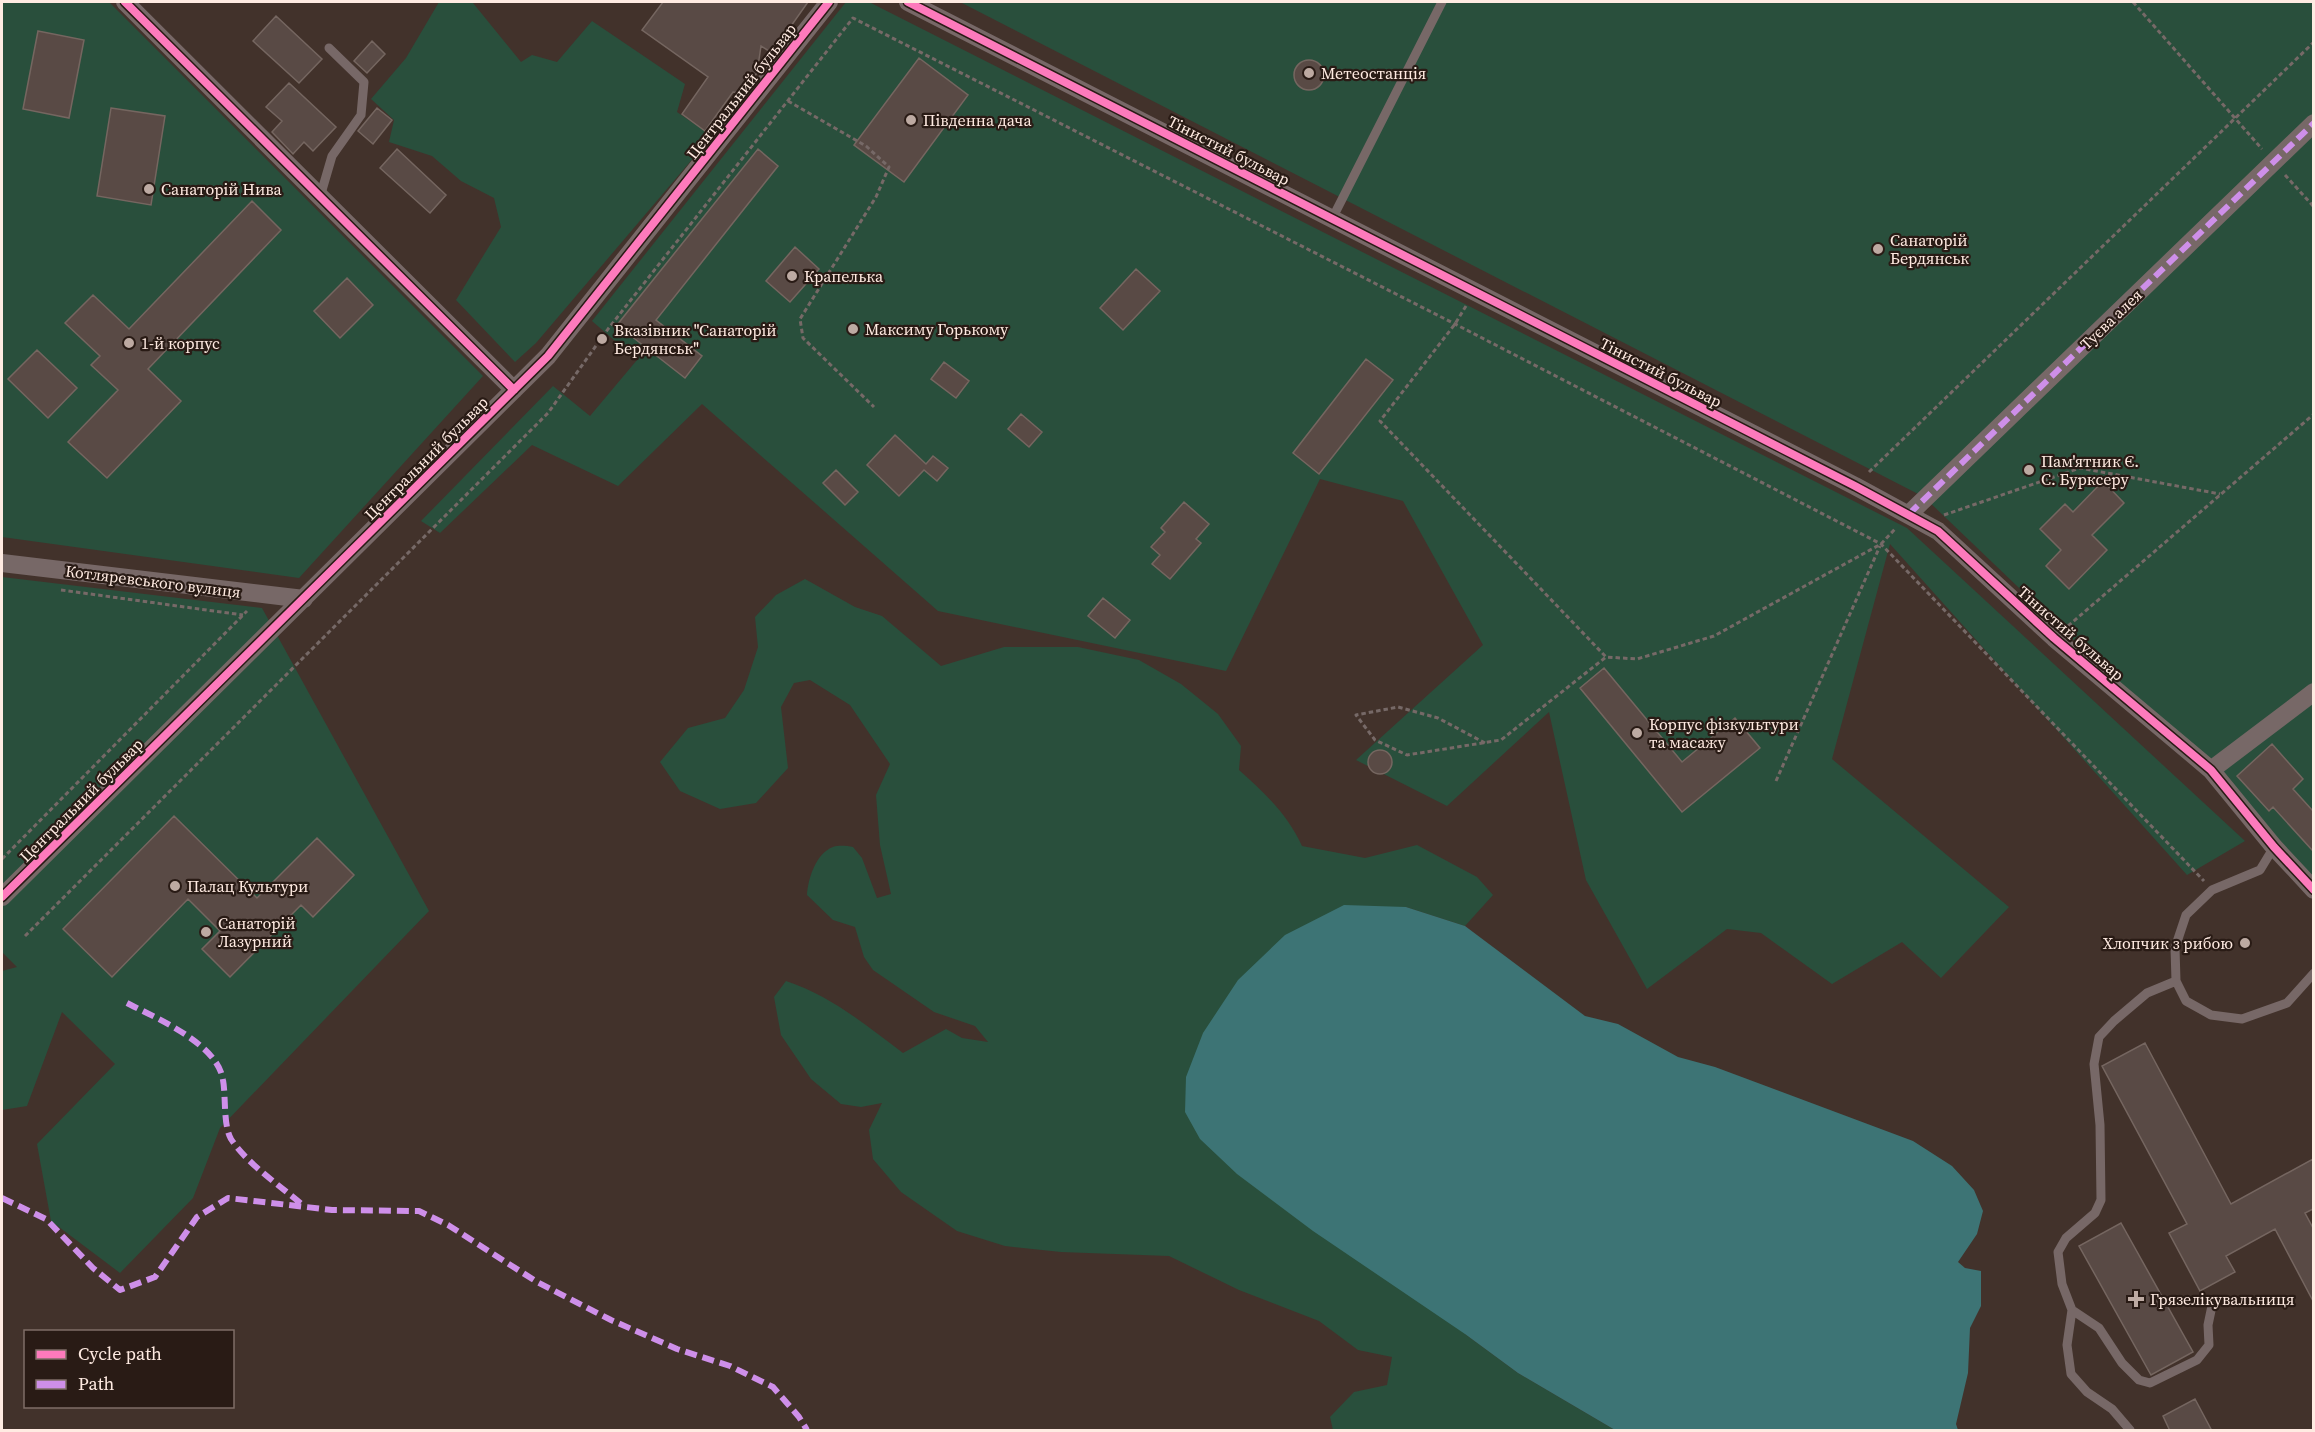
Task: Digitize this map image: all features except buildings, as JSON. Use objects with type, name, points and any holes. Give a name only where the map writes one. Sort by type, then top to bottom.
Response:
[{"type":"street","points":[[125,2],[514,390]]},
{"type":"street","name":"Центральний бульвар","points":[[2,897],[548,356],[829,2]]},
{"type":"street","name":"Тінистий бульвар","points":[[908,2],[1855,486],[1938,531],[2054,638],[2211,770],[2274,847],[2313,890]]},
{"type":"street","name":"Туєва алея","points":[[1916,518],[2313,123]]},
{"type":"street","name":"Котляревського вулиця","points":[[2,563],[304,599]]},
{"type":"street","points":[[2211,770],[2313,692]]},
{"type":"lane","points":[[1332,219],[1442,2]]},
{"type":"lane","points":[[320,197],[332,156],[361,116],[364,82],[329,48]]},
{"type":"lane","points":[[2274,847],[2260,870],[2212,890],[2186,915],[2175,948],[2176,981],[2186,1001],[2211,1015],[2242,1019],[2287,1003],[2313,973]]},
{"type":"lane","points":[[2130,1431],[2112,1409],[2087,1392],[2071,1374],[2067,1345],[2072,1310],[2062,1284],[2058,1252],[2066,1238],[2095,1212],[2101,1200],[2100,1125],[2094,1064],[2099,1037],[2114,1020],[2148,993],[2176,981]]},
{"type":"lane","points":[[2072,1310],[2099,1328],[2122,1363],[2139,1380],[2150,1383],[2197,1360],[2209,1345],[2208,1325],[2212,1301]]},
{"type":"path","points":[[2133,2],[2313,207]]},
{"type":"path","points":[[25,936],[548,413],[608,329],[853,18],[1455,324],[1881,544],[2212,890]]},
{"type":"path","points":[[1855,486],[2313,42]]},
{"type":"path","points":[[788,101],[866,146],[889,167],[876,197],[800,319],[803,338],[874,407]]},
{"type":"path","points":[[1474,291],[1455,324],[1380,421],[1606,657]]},
{"type":"path","points":[[2054,638],[2313,414]]},
{"type":"path","points":[[1916,518],[2080,468],[2220,494]]},
{"type":"path","points":[[1485,743],[1438,718],[1398,707],[1356,715],[1375,740],[1407,755],[1485,743],[1501,740],[1606,657],[1637,659],[1714,636],[1881,544]]},
{"type":"path","points":[[1776,780],[1881,544]]},
{"type":"path","points":[[2,859],[243,615],[59,590]]},
{"type":"green space","name":"Санаторій Нива","points":[[2,2],[109,2],[483,376],[299,578],[2,537]]},
{"type":"green space","points":[[439,2],[473,3],[521,62],[532,55],[557,62],[592,21],[685,84],[677,112],[712,136],[536,343],[515,362],[456,300],[501,227],[494,198],[461,181],[432,156],[389,142],[394,120],[371,99],[406,58]]},
{"type":"green space","points":[[846,2],[869,2],[1907,528],[2245,841],[2187,875],[1890,544],[1832,759],[2009,907],[1941,978],[1902,942],[1832,984],[1761,933],[1727,929],[1647,989],[1586,880],[1549,712],[1447,806],[1356,760],[1483,645],[1403,501],[1320,479],[1226,671],[938,611],[702,404],[618,486],[532,445],[440,533],[421,521],[553,386],[590,416],[637,360],[592,321]]},
{"type":"green space","name":"Санаторій Бердянськ","points":[[960,2],[2313,2],[2313,881],[2197,758],[1924,497]]},
{"type":"green space","name":"Санаторій Лазурний","points":[[2,577],[262,608],[429,911],[220,1128],[193,1198],[120,1273],[51,1221],[37,1144],[115,1064],[62,1012],[27,1106],[2,1110],[2,971],[17,967],[2,952]]},
{"type":"green space","points":[[805,579],[855,607],[882,616],[941,666],[1004,647],[1078,647],[1139,660],[1181,684],[1218,714],[1241,746],[1239,770],[1283,814],[1302,846],[1365,858],[1417,845],[1477,877],[1493,895],[1465,926],[1406,907],[1465,1334],[1518,1373],[1615,1430],[1333,1430],[1330,1417],[1354,1392],[1387,1385],[1392,1357],[1358,1350],[1319,1321],[1239,1290],[1169,1256],[1061,1252],[1005,1246],[957,1231],[901,1192],[873,1159],[869,1130],[882,1103],[861,1107],[841,1104],[811,1079],[781,1035],[774,997],[786,981],[802,987],[848,1012],[903,1053],[946,1029],[962,1038],[988,1042],[975,1026],[934,1012],[873,970],[864,957],[855,927],[833,920],[807,895],[811,874],[822,855],[833,847],[840,846],[853,847],[862,858],[877,898],[891,894],[880,845],[876,795],[890,764],[850,705],[810,680],[794,683],[781,707],[788,768],[756,803],[720,809],[680,791],[660,762],[688,728],[725,718],[744,690],[758,647],[755,617],[776,595]]},
{"type":"water","points":[[1344,905],[1406,907],[1465,926],[1585,1016],[1618,1024],[1678,1057],[1715,1067],[1913,1141],[1952,1166],[1974,1190],[1983,1211],[1977,1234],[1958,1262],[1965,1268],[1981,1271],[1981,1306],[1970,1328],[1968,1373],[1956,1424],[1958,1430],[1615,1430],[1518,1373],[1465,1334],[1313,1231],[1237,1174],[1200,1139],[1185,1112],[1186,1077],[1203,1033],[1238,980],[1285,935]]},
{"type":"marked path","points":[[1909,514],[2314,123]]},
{"type":"marked path","points":[[127,1003],[169,1024],[210,1055],[219,1067],[223,1080],[228,1133],[231,1139],[255,1166],[305,1207]]},
{"type":"marked path","points":[[2,1198],[46,1219],[93,1268],[120,1290],[155,1277],[197,1217],[228,1198],[332,1210],[419,1211],[448,1225],[537,1282],[611,1320],[677,1349],[730,1366],[773,1387],[807,1430]]},
{"type":"cycle path","points":[[125,2],[514,390]]},
{"type":"cycle path","points":[[2,897],[548,356],[829,2]]},
{"type":"cycle path","points":[[908,2],[1855,486],[1938,531],[2054,638],[2211,770],[2274,847],[2314,890]]},
{"type":"place","name":"Метеостанція","points":[[1309,73]]},
{"type":"place","name":"Південна дача","points":[[911,120]]},
{"type":"place","name":"Санаторій Нива","points":[[149,189]]},
{"type":"place","name":"Санаторій Бердянськ","points":[[1878,249]]},
{"type":"place","name":"Крапелька","points":[[792,276]]},
{"type":"place","name":"Максиму Горькому","points":[[853,329]]},
{"type":"place","name":"Вказівник \"Санаторій Бердянськ\"","points":[[602,339]]},
{"type":"place","name":"1-й корпус","points":[[129,343]]},
{"type":"place","name":"Пам'ятник Є. С. Бурксеру","points":[[2029,470]]},
{"type":"place","name":"Корпус фізкультури та масажу","points":[[1637,733]]},
{"type":"place","name":"Палац Культури","points":[[175,886]]},
{"type":"place","name":"Санаторій Лазурний","points":[[206,932]]},
{"type":"place","name":"Хлопчик з рибою","points":[[2245,943]]},
{"type":"place","name":"Грязелікувальниця","points":[[2136,1299]]}]
